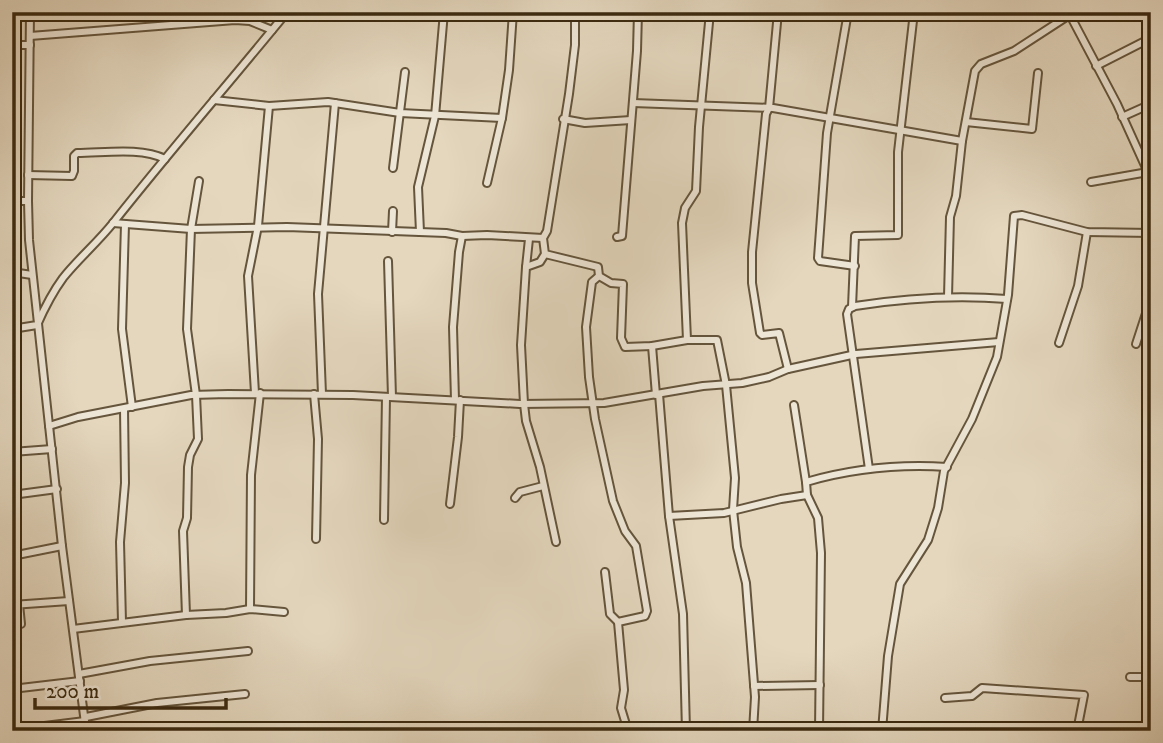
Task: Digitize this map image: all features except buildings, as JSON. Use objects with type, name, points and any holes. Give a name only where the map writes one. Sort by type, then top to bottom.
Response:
[{"type":"street","points":[[30,12],[27,201],[32,275],[86,731]]},
{"type":"street","points":[[37,325],[46,305],[64,278],[287,12]]},
{"type":"street","points":[[419,232],[418,187],[435,116],[444,12]]},
{"type":"street","points":[[487,183],[502,118],[513,12]]},
{"type":"street","points":[[526,267],[540,262],[545,254],[543,238],[547,231],[575,45],[575,12]]},
{"type":"street","points":[[617,237],[622,236],[638,12]]},
{"type":"street","points":[[687,341],[682,222],[685,208],[696,191],[710,12]]},
{"type":"street","points":[[778,12],[752,252],[752,283],[760,333],[762,335],[779,332],[788,369]]},
{"type":"street","points":[[848,12],[827,133],[818,258],[820,261],[855,265]]},
{"type":"street","points":[[869,469],[847,314],[852,307],[857,235],[898,235],[898,152],[914,12]]},
{"type":"street","points":[[948,297],[949,228],[975,71],[981,64],[1014,51],[1072,13],[1149,176],[1091,182]]},
{"type":"street","points":[[30,36],[235,20],[250,21],[272,30]]},
{"type":"street","points":[[1096,66],[1151,38]]},
{"type":"street","points":[[12,45],[30,46]]},
{"type":"street","points":[[393,168],[405,72]]},
{"type":"street","points":[[966,122],[1032,129],[1038,73]]},
{"type":"street","points":[[214,100],[269,106],[335,103],[400,113],[502,118]]},
{"type":"street","points":[[323,394],[318,294],[335,103]]},
{"type":"street","points":[[633,103],[769,108],[962,141]]},
{"type":"street","points":[[1122,117],[1151,104]]},
{"type":"street","points":[[250,609],[252,460],[257,393],[248,276],[258,226],[269,106]]},
{"type":"street","points":[[563,119],[585,123],[631,120]]},
{"type":"street","points":[[29,175],[72,176],[74,156],[77,153],[136,153],[165,159]]},
{"type":"street","points":[[186,615],[183,531],[187,517],[188,467],[190,455],[198,439],[196,395],[187,329],[191,229],[199,181]]},
{"type":"street","points":[[12,201],[27,201]]},
{"type":"street","points":[[393,211],[393,232]]},
{"type":"street","points":[[882,731],[887,656],[901,584],[928,540],[938,508],[942,480],[972,419],[997,357],[1007,299],[1014,216],[1022,215],[1087,232],[1151,233]]},
{"type":"street","points":[[113,222],[191,229],[258,226],[543,238]]},
{"type":"street","points":[[125,224],[122,329],[132,407]]},
{"type":"street","points":[[1059,343],[1078,286],[1087,232]]},
{"type":"street","points":[[450,504],[458,436],[453,327],[462,236]]},
{"type":"street","points":[[529,239],[521,345],[524,404],[556,542]]},
{"type":"street","points":[[545,254],[598,267],[599,276],[604,281],[623,284],[622,345],[652,346],[717,340],[726,385],[735,486],[733,510],[737,547],[746,583],[754,686],[753,731]]},
{"type":"street","points":[[384,520],[389,397],[388,261]]},
{"type":"street","points":[[12,272],[32,275]]},
{"type":"street","points":[[599,276],[592,282],[586,327],[593,403],[613,501],[625,531],[636,547],[647,611],[645,616],[618,622]]},
{"type":"street","points":[[852,307],[904,298],[1007,299]]},
{"type":"street","points":[[1136,344],[1151,298]]},
{"type":"street","points":[[12,329],[37,325]]},
{"type":"street","points":[[49,426],[78,417],[196,395],[323,394],[524,404],[593,403],[726,385],[769,377],[788,369],[851,355],[999,342]]},
{"type":"street","points":[[652,346],[669,516],[682,602],[687,731]]},
{"type":"street","points":[[314,394],[318,439],[316,539]]},
{"type":"street","points":[[794,405],[807,495],[816,510],[820,539],[820,731]]},
{"type":"street","points":[[122,622],[120,542],[125,484],[124,409]]},
{"type":"street","points":[[12,452],[52,449]]},
{"type":"street","points":[[806,482],[869,469],[947,467]]},
{"type":"street","points":[[515,498],[520,492],[543,486]]},
{"type":"street","points":[[12,495],[57,489]]},
{"type":"street","points":[[669,516],[733,510],[807,495]]},
{"type":"street","points":[[12,556],[62,546]]},
{"type":"street","points":[[605,572],[610,614],[618,622],[624,690],[621,708],[628,731]]},
{"type":"street","points":[[12,624],[21,624],[16,605],[69,601]]},
{"type":"street","points":[[73,629],[250,609],[284,611]]},
{"type":"street","points":[[12,689],[150,662],[248,651]]},
{"type":"street","points":[[1130,677],[1151,677]]},
{"type":"street","points":[[754,686],[820,685]]},
{"type":"street","points":[[945,698],[972,696],[982,688],[1084,695],[1077,731]]},
{"type":"street","points":[[12,730],[157,704],[245,694]]}]
